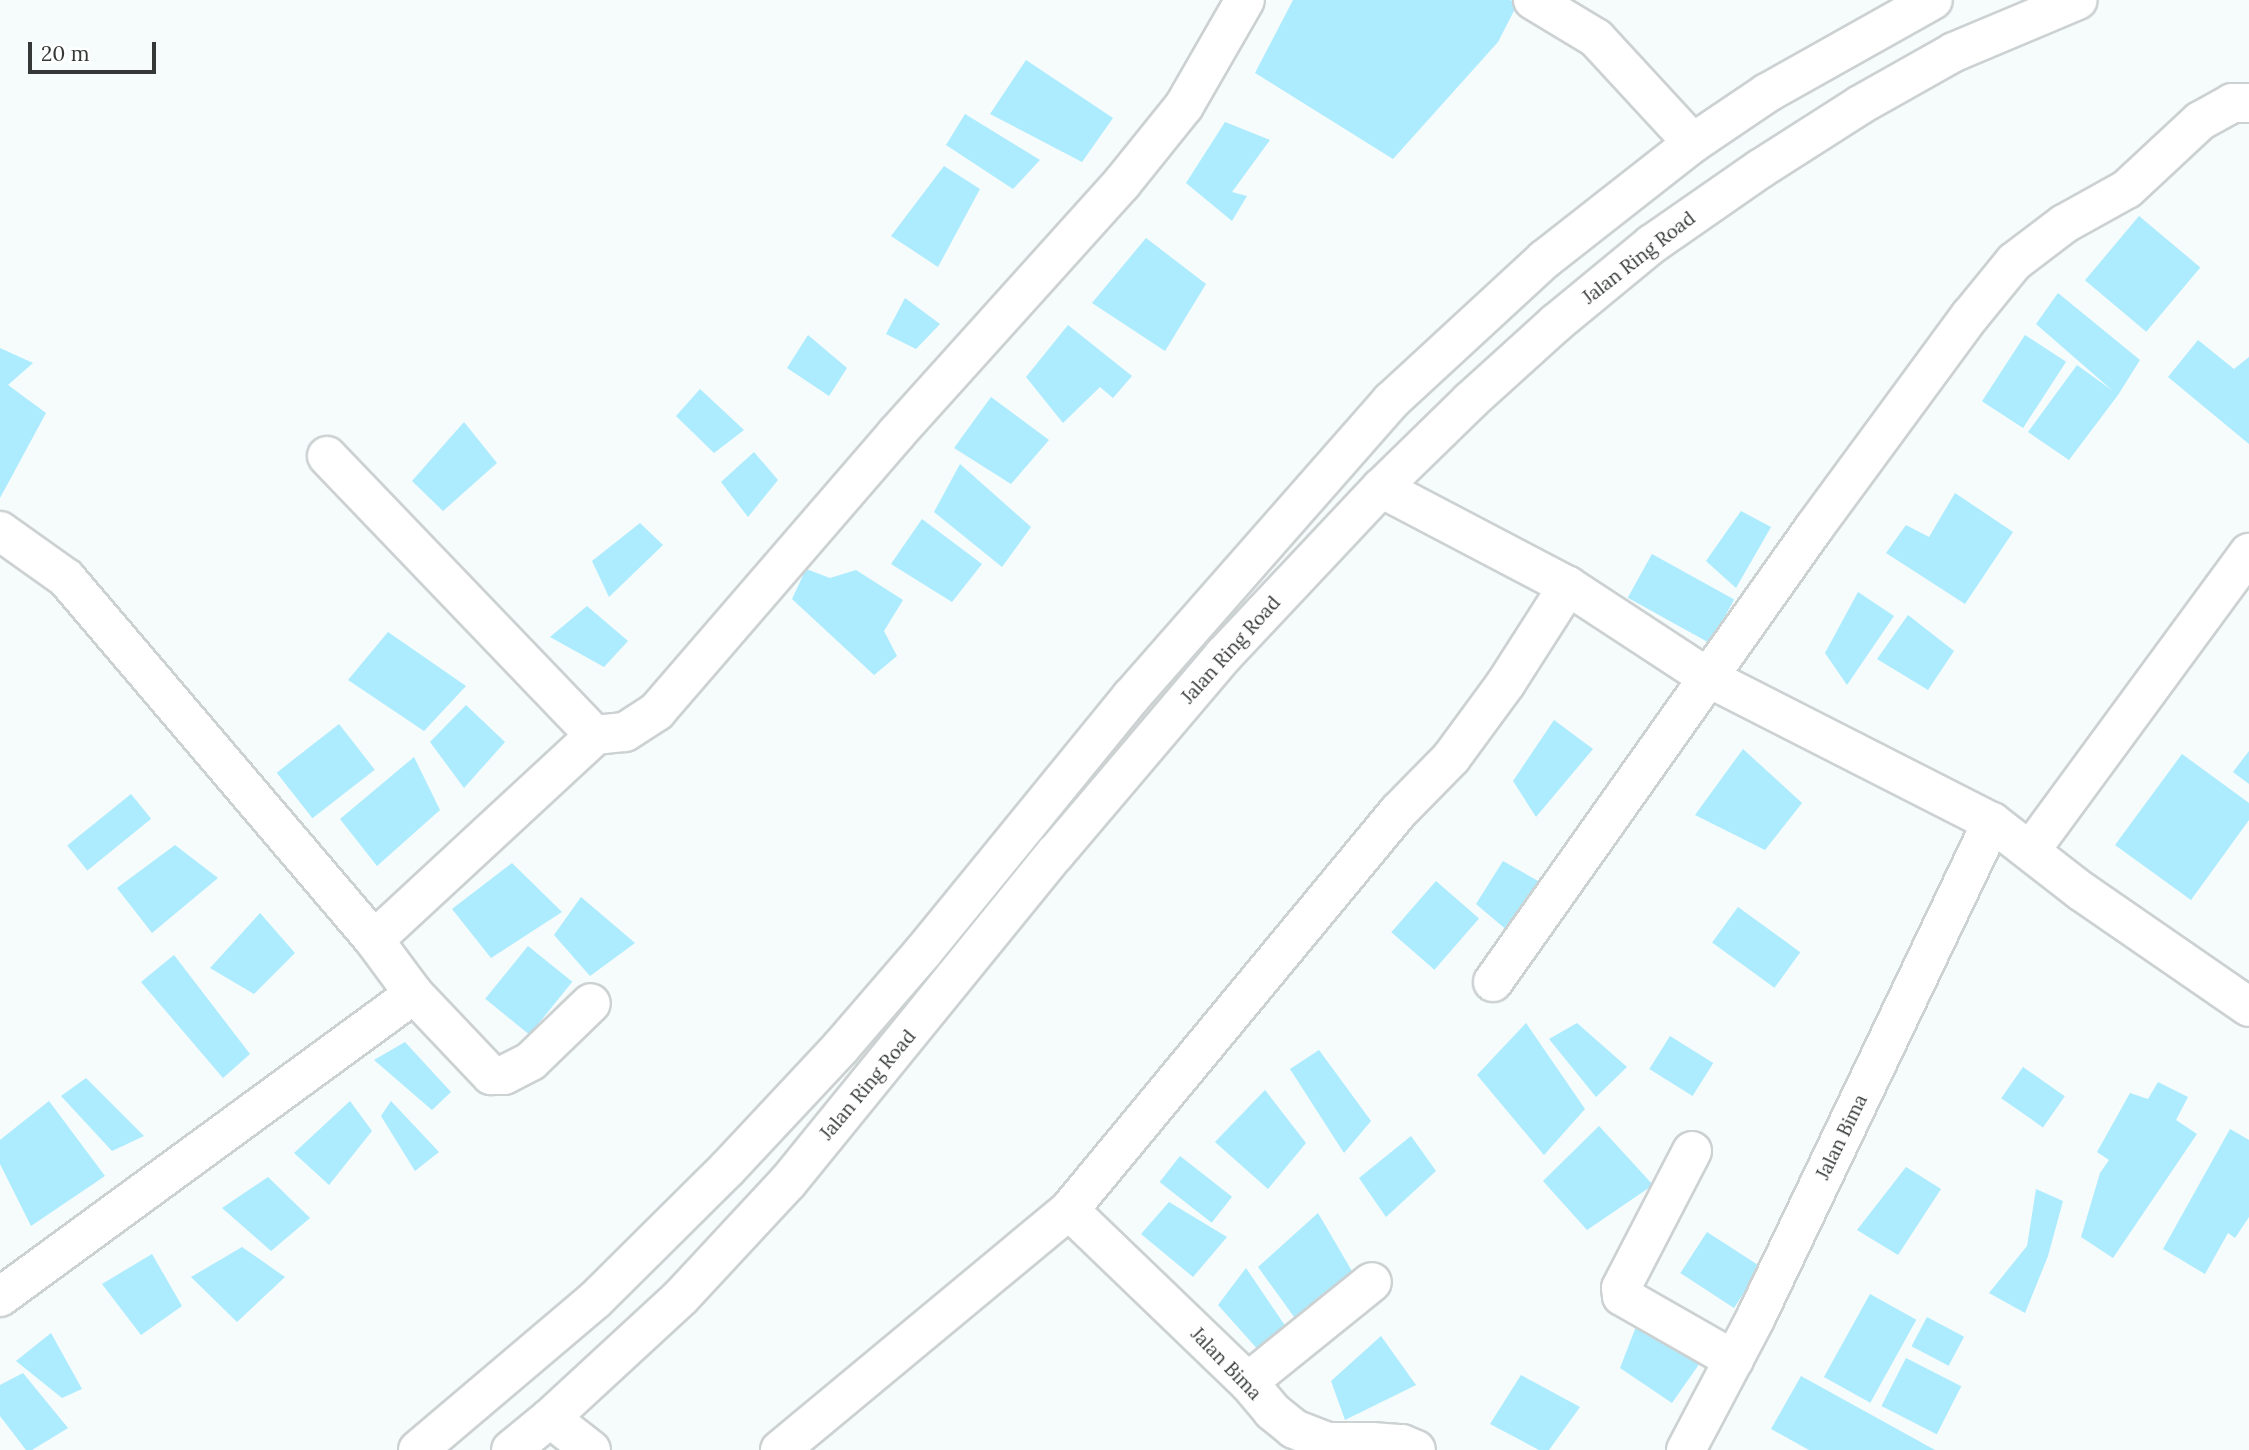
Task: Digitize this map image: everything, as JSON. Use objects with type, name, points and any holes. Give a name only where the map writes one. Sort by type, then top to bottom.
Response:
[{"type":"main road","points":[[374,940],[595,735],[625,732],[657,711],[896,434],[1122,183],[1184,106],[1245,0]]},
{"type":"main road","points":[[1533,0],[1597,38],[1693,143]]},
{"type":"main road","points":[[418,1450],[595,1300],[727,1169],[831,1057],[923,952],[1132,697],[1391,401],[1545,259],[1693,143],[1767,93],[1933,0]]},
{"type":"main road","name":"Jalan Ring Road","points":[[511,1450],[550,1418],[681,1297],[788,1182],[1055,854],[1215,666],[1381,488],[1556,323],[1652,244],[1760,169],[1860,105],[1954,52],[2078,0]]},
{"type":"main road","points":[[1493,982],[1707,677],[1970,316],[2014,262],[2064,224],[2127,189],[2200,121],[2232,103],[2249,103]]},
{"type":"main road","points":[[327,456],[595,735]]},
{"type":"main road","points":[[1381,488],[1568,586],[1707,677],[1992,822],[2081,891],[2245,996]]},
{"type":"main road","points":[[0,531],[66,578],[374,940],[414,993],[491,1075],[504,1075],[531,1061],[591,1003]]},
{"type":"main road","points":[[2030,851],[2249,553]]},
{"type":"main road","points":[[780,1450],[1069,1210],[1398,812],[1451,758],[1506,683],[1568,586]]},
{"type":"main road","name":"Jalan Bima","points":[[1686,1450],[1734,1360],[1992,822]]},
{"type":"main road","points":[[0,1297],[414,993]]},
{"type":"main road","points":[[1692,1151],[1621,1287],[1622,1296],[1734,1360]]},
{"type":"main road","name":"Jalan Bima","points":[[1069,1210],[1248,1382],[1272,1411],[1305,1433],[1328,1443],[1402,1444],[1416,1450]]},
{"type":"main road","points":[[1248,1382],[1372,1282]]},
{"type":"main road","points":[[550,1418],[591,1450]]},
{"type":"building","points":[[1293,0],[1510,0],[1518,3],[1498,42],[1393,159],[1255,73]]},
{"type":"building","points":[[1026,60],[1113,118],[1082,162],[990,114]]},
{"type":"building","points":[[965,114],[1040,160],[1013,189],[946,145]]},
{"type":"building","points":[[1225,122],[1270,140],[1232,192],[1247,196],[1232,221],[1186,183]]},
{"type":"building","points":[[944,166],[980,189],[938,267],[891,236]]},
{"type":"building","points":[[2139,216],[2200,267],[2146,332],[2085,280]]},
{"type":"building","points":[[1146,238],[1206,284],[1165,351],[1092,303]]},
{"type":"building","points":[[2058,293],[2140,360],[2118,395],[2069,460],[2028,432],[2077,365],[2113,391],[2036,324]]},
{"type":"building","points":[[905,298],[940,324],[916,349],[886,334]]},
{"type":"building","points":[[1068,325],[1132,376],[1113,398],[1100,387],[1063,423],[1026,377]]},
{"type":"building","points":[[808,335],[847,368],[829,396],[787,368]]},
{"type":"building","points":[[2025,335],[2066,362],[2023,428],[1982,401]]},
{"type":"building","points":[[2198,340],[2234,369],[2249,357],[2249,444],[2168,377]]},
{"type":"building","points":[[0,348],[33,363],[8,385],[46,413],[0,498]]},
{"type":"building","points":[[700,389],[744,430],[714,453],[676,416]]},
{"type":"building","points":[[991,397],[1049,440],[1011,484],[954,448]]},
{"type":"building","points":[[464,422],[497,463],[443,511],[412,481]]},
{"type":"building","points":[[754,452],[778,480],[748,517],[721,482]]},
{"type":"building","points":[[960,464],[1031,527],[1002,567],[934,512]]},
{"type":"building","points":[[1955,493],[2013,532],[1965,604],[1886,553],[1906,525],[1929,537]]},
{"type":"building","points":[[1741,511],[1771,527],[1736,588],[1706,561]]},
{"type":"building","points":[[922,519],[982,564],[952,602],[891,564]]},
{"type":"building","points":[[640,523],[663,545],[609,597],[592,561]]},
{"type":"building","points":[[1652,554],[1734,600],[1710,643],[1628,598]]},
{"type":"building","points":[[806,569],[830,578],[856,570],[903,600],[884,631],[897,656],[874,675],[792,599]]},
{"type":"building","points":[[1858,592],[1894,616],[1847,685],[1825,653]]},
{"type":"building","points":[[587,606],[628,641],[604,667],[550,637]]},
{"type":"building","points":[[1908,615],[1954,651],[1928,690],[1877,659]]},
{"type":"building","points":[[388,632],[466,686],[424,731],[348,680]]},
{"type":"building","points":[[466,705],[505,742],[464,788],[430,742]]},
{"type":"building","points":[[1554,720],[1593,749],[1536,817],[1513,781]]},
{"type":"building","points":[[339,724],[375,770],[312,818],[277,773]]},
{"type":"building","points":[[1743,749],[1802,803],[1765,850],[1695,815]]},
{"type":"building","points":[[2249,751],[2249,784],[2233,772]]},
{"type":"building","points":[[2182,754],[2249,803],[2249,820],[2191,900],[2115,845]]},
{"type":"building","points":[[414,757],[440,810],[377,866],[340,819]]},
{"type":"building","points":[[131,794],[151,819],[87,870],[67,846]]},
{"type":"building","points":[[175,845],[218,878],[152,933],[117,888]]},
{"type":"building","points":[[1503,861],[1547,886],[1515,937],[1476,904]]},
{"type":"building","points":[[512,863],[562,912],[491,958],[452,909]]},
{"type":"building","points":[[1436,881],[1479,918],[1434,970],[1391,932]]},
{"type":"building","points":[[581,897],[635,943],[590,976],[554,935]]},
{"type":"building","points":[[1738,907],[1800,952],[1774,988],[1712,943]]},
{"type":"building","points":[[260,913],[295,953],[254,994],[210,968]]},
{"type":"building","points":[[528,946],[572,982],[530,1035],[485,999]]},
{"type":"building","points":[[174,955],[250,1054],[223,1078],[141,982]]},
{"type":"building","points":[[1526,1023],[1585,1109],[1544,1155],[1477,1075]]},
{"type":"building","points":[[1577,1023],[1627,1067],[1596,1097],[1549,1039]]},
{"type":"building","points":[[1670,1036],[1713,1063],[1693,1096],[1649,1069]]},
{"type":"building","points":[[405,1042],[451,1092],[432,1110],[374,1060]]},
{"type":"building","points":[[1319,1050],[1371,1121],[1344,1153],[1290,1069]]},
{"type":"building","points":[[2023,1067],[2065,1096],[2043,1127],[2001,1098]]},
{"type":"building","points":[[86,1078],[144,1136],[112,1151],[61,1096]]},
{"type":"building","points":[[2158,1082],[2188,1097],[2176,1120],[2197,1134],[2113,1258],[2081,1237],[2100,1173],[2109,1160],[2097,1152],[2130,1093],[2148,1099]]},
{"type":"building","points":[[1265,1090],[1306,1143],[1268,1189],[1215,1142]]},
{"type":"building","points":[[49,1101],[105,1176],[31,1226],[0,1164],[0,1140]]},
{"type":"building","points":[[350,1101],[372,1131],[329,1185],[294,1153]]},
{"type":"building","points":[[391,1101],[439,1152],[415,1171],[381,1116]]},
{"type":"building","points":[[1599,1126],[1653,1185],[1587,1230],[1543,1181]]},
{"type":"building","points":[[2230,1129],[2249,1140],[2249,1217],[2235,1238],[2228,1233],[2205,1274],[2163,1249]]},
{"type":"building","points":[[1411,1136],[1436,1171],[1386,1217],[1359,1178]]},
{"type":"building","points":[[1180,1156],[1232,1197],[1212,1223],[1160,1182]]},
{"type":"building","points":[[1906,1167],[1941,1189],[1898,1255],[1857,1230]]},
{"type":"building","points":[[268,1177],[310,1218],[271,1251],[222,1208]]},
{"type":"building","points":[[2036,1189],[2063,1201],[2048,1256],[2025,1313],[1989,1293],[2027,1246]]},
{"type":"building","points":[[1169,1202],[1227,1237],[1193,1277],[1141,1234]]},
{"type":"building","points":[[1318,1213],[1356,1278],[1297,1321],[1258,1267]]},
{"type":"building","points":[[1707,1232],[1761,1267],[1734,1308],[1680,1273]]},
{"type":"building","points":[[242,1247],[285,1277],[237,1322],[191,1277]]},
{"type":"building","points":[[152,1254],[182,1306],[141,1335],[102,1284]]},
{"type":"building","points":[[1246,1268],[1288,1330],[1261,1353],[1218,1305]]},
{"type":"building","points":[[1870,1294],[1916,1320],[1870,1403],[1824,1377]]},
{"type":"building","points":[[1927,1317],[1964,1337],[1949,1366],[1912,1346]]},
{"type":"building","points":[[1637,1324],[1702,1360],[1672,1403],[1620,1368]]},
{"type":"building","points":[[51,1333],[82,1389],[62,1398],[16,1361]]},
{"type":"building","points":[[1381,1336],[1416,1385],[1345,1420],[1331,1381]]},
{"type":"building","points":[[1906,1358],[1961,1386],[1937,1434],[1881,1406]]},
{"type":"building","points":[[23,1373],[68,1428],[32,1450],[26,1450],[0,1416],[0,1385]]},
{"type":"building","points":[[1521,1375],[1580,1407],[1549,1450],[1539,1450],[1490,1424]]},
{"type":"building","points":[[1801,1376],[1935,1450],[1809,1450],[1771,1429]]}]
